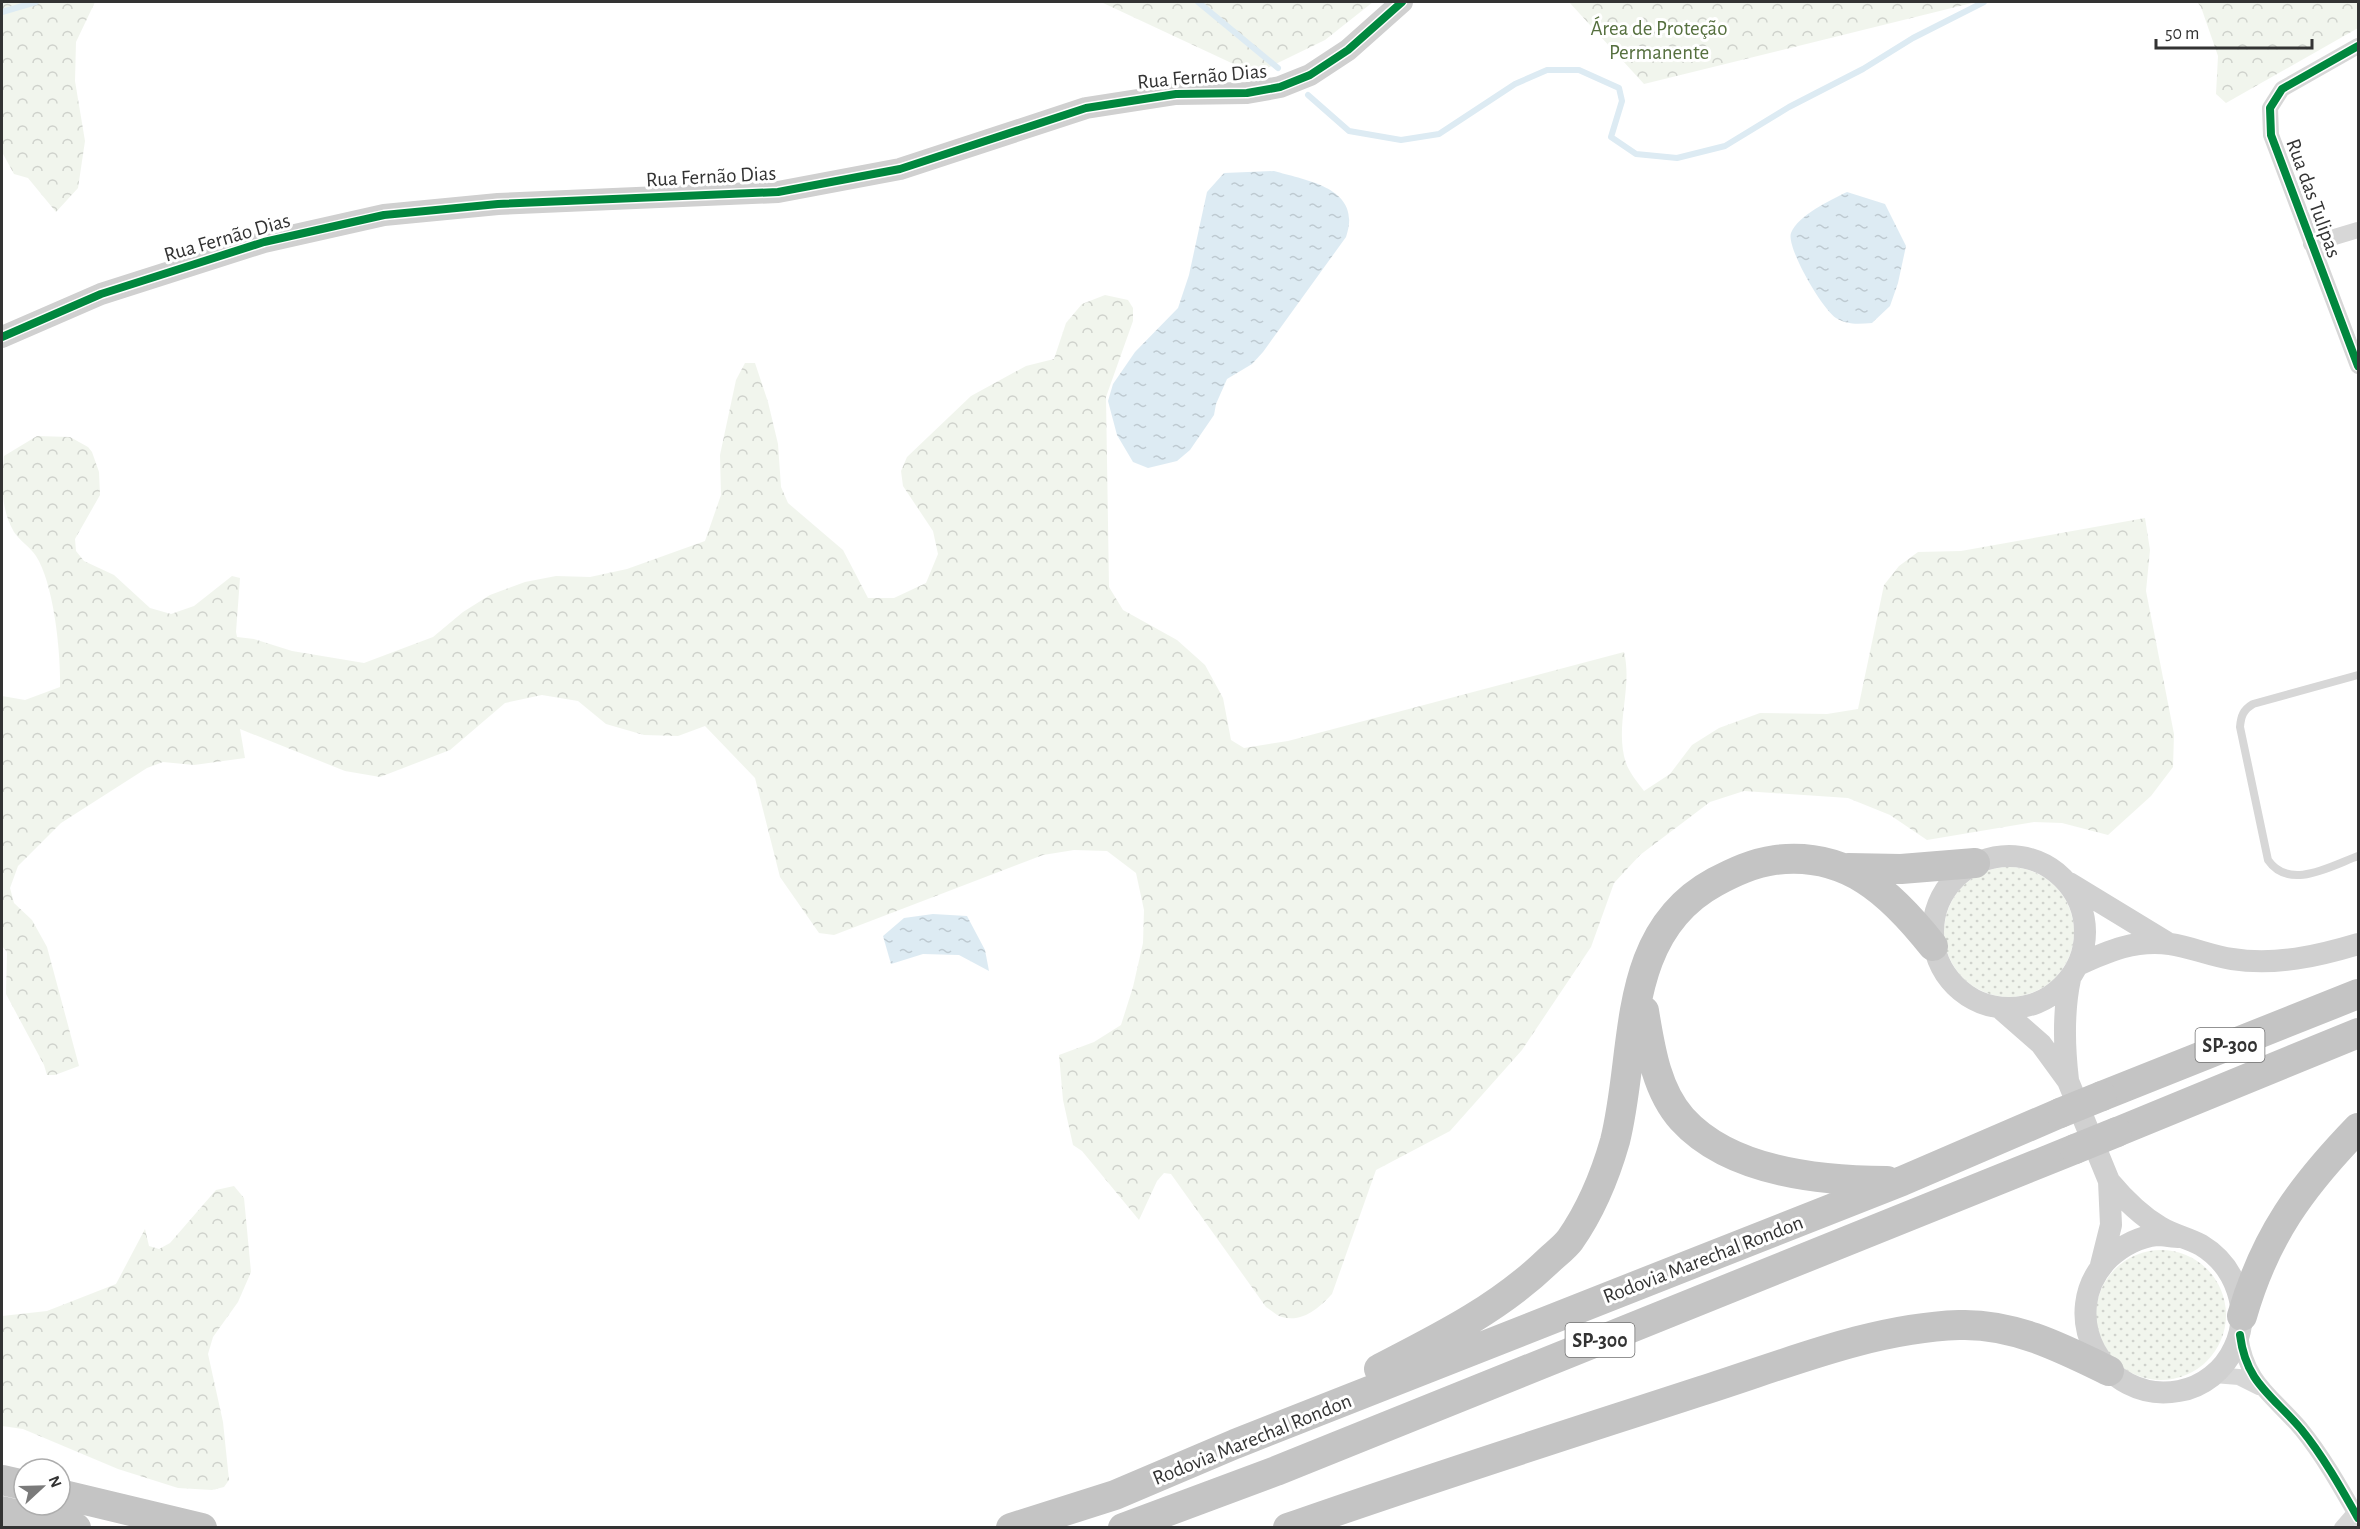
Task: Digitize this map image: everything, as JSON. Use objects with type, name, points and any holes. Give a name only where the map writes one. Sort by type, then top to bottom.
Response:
[{"type":"highway","points":[[1235,1444],[1477,1317],[1527,1280],[1569,1240],[1601,1187],[1615,1140],[1640,985],[1653,946],[1667,923],[1684,904],[1706,887],[1734,872],[1763,862],[1795,858],[1821,861],[1845,868],[1878,888],[1905,912],[1934,946]]},
{"type":"highway","points":[[1845,868],[1901,869],[1975,863]]},
{"type":"highway","points":[[1640,985],[1653,1065],[1681,1118],[1702,1137],[1738,1157],[1779,1170],[1820,1179],[1902,1180]]},
{"type":"highway","name":"Rodovia Marechal Rondon","points":[[1011,1527],[1115,1495],[1235,1444],[1902,1180],[2060,1113],[2358,994]]},
{"type":"highway","name":"Rodovia Marechal Rondon","points":[[1123,1527],[1276,1471],[2358,1033]]},
{"type":"highway","points":[[2241,1326],[2252,1283],[2275,1231],[2297,1197],[2326,1161],[2358,1128]]},
{"type":"highway","points":[[1287,1527],[1551,1439],[1833,1349],[1897,1332],[1949,1326],[1986,1326],[2057,1346],[2109,1371]]},
{"type":"highway","points":[[72,1497],[202,1527]]},
{"type":"highway","points":[[2,1511],[76,1527]]},
{"type":"main road","name":"Rua Fernão Dias","points":[[2,337],[101,294],[264,242],[384,215],[498,204],[778,192],[900,169],[1086,108],[1176,94],[1246,93],[1280,87],[1310,75],[1348,50],[1402,2]]},
{"type":"main road","points":[[2170,944],[2066,882],[2047,866],[2024,857],[1999,856],[1975,863],[1954,877],[1940,897],[1933,921],[1934,946],[1939,964],[1950,981],[1964,995],[1982,1004],[2001,1009],[2020,1008],[2039,1003],[2056,993],[2074,972],[2123,946],[2147,942],[2170,944],[2233,959],[2278,961],[2321,955],[2358,944]]},
{"type":"main road","points":[[2066,882],[2078,900],[2085,922],[2085,944],[2066,1002],[2065,1034],[2068,1081]]},
{"type":"main road","points":[[2001,1009],[2041,1044],[2068,1081],[2109,1181],[2110,1225],[2107,1246],[2101,1266],[2090,1286],[2085,1309],[2087,1331],[2095,1353],[2109,1371],[2124,1382],[2142,1390],[2161,1393],[2180,1391],[2198,1385],[2214,1375],[2229,1356],[2241,1326],[2240,1295],[2231,1274],[2218,1257],[2200,1244],[2180,1237],[2141,1214],[2109,1181]]},
{"type":"main road","points":[[2101,1266],[2116,1251],[2136,1240],[2158,1235],[2180,1237]]},
{"type":"street","name":"Rua das Tulipas","points":[[2358,46],[2282,88],[2270,108],[2271,135],[2358,366]]},
{"type":"street","points":[[2311,244],[2358,230]]},
{"type":"street","points":[[2241,1326],[2245,1359],[2259,1387],[2302,1430],[2357,1516],[2342,1527]]},
{"type":"street","points":[[2214,1375],[2239,1377],[2259,1387]]},
{"type":"lane","points":[[2358,675],[2253,704],[2241,716],[2240,727],[2268,860],[2275,870],[2291,876],[2308,874],[2358,856]]},
{"type":"green space","points":[[2,2],[95,2],[76,42],[75,81],[85,141],[78,188],[56,212],[28,178],[14,174],[2,152]]},
{"type":"green space","points":[[1101,2],[1373,2],[1325,40],[1255,74]]},
{"type":"green space","name":"Área de Proteção Permanente","points":[[1569,2],[1976,2],[1644,84]]},
{"type":"green space","points":[[2197,2],[2358,2],[2358,28],[2226,103],[2216,94],[2218,56],[2201,7]]},
{"type":"green space","points":[[1105,295],[1128,300],[1133,308],[1133,321],[1106,397],[1109,587],[1123,610],[1177,640],[1205,665],[1223,698],[1231,740],[1244,748],[1288,741],[1624,652],[1626,679],[1622,722],[1623,749],[1627,766],[1644,791],[1670,774],[1692,745],[1719,728],[1760,713],[1827,714],[1858,709],[1884,585],[1899,566],[1918,552],[1961,551],[2145,518],[2150,550],[2146,591],[2174,734],[2173,767],[2151,796],[2108,835],[2062,823],[2034,822],[1927,840],[1890,815],[1848,798],[1744,791],[1710,802],[1640,855],[1614,883],[1591,947],[1522,1050],[1450,1131],[1376,1170],[1332,1294],[1316,1309],[1297,1318],[1280,1316],[1266,1307],[1171,1174],[1164,1173],[1157,1181],[1139,1220],[1082,1151],[1073,1145],[1063,1100],[1059,1055],[1094,1042],[1121,1025],[1143,943],[1144,910],[1136,873],[1107,851],[1074,850],[1043,855],[834,935],[819,933],[780,877],[755,778],[705,726],[678,736],[644,735],[606,724],[578,701],[542,695],[505,703],[450,750],[380,777],[345,771],[240,729],[245,758],[194,765],[163,762],[147,768],[61,823],[18,866],[10,888],[14,903],[32,920],[47,947],[79,1066],[55,1075],[47,1075],[44,1065],[6,994],[7,952],[2,946],[2,696],[25,700],[60,687],[59,657],[52,601],[42,568],[34,553],[14,532],[6,514],[3,485],[4,456],[37,436],[70,437],[88,447],[99,472],[100,495],[75,539],[76,551],[84,561],[114,575],[150,608],[171,614],[194,606],[232,576],[240,578],[237,637],[254,639],[292,651],[364,663],[433,637],[463,612],[490,595],[525,582],[556,576],[590,577],[627,569],[705,541],[721,495],[720,455],[736,380],[745,363],[755,363],[768,402],[778,444],[781,487],[788,503],[843,550],[868,598],[894,598],[926,583],[938,554],[933,531],[903,486],[901,471],[907,457],[971,396],[1026,366],[1054,359],[1066,323],[1082,304]]},
{"type":"green space","points":[[2009,867],[2034,872],[2055,886],[2069,907],[2074,932],[2069,957],[2055,978],[2034,992],[2009,997],[1984,992],[1963,978],[1949,957],[1944,932],[1949,907],[1963,886],[1984,872]]},
{"type":"green space","points":[[234,1186],[244,1198],[251,1272],[238,1302],[213,1337],[208,1354],[223,1422],[229,1480],[224,1487],[212,1490],[178,1488],[118,1469],[23,1429],[2,1426],[2,1316],[47,1311],[116,1284],[145,1229],[149,1246],[159,1249],[170,1243],[216,1190]]},
{"type":"green space","points":[[2161,1250],[2186,1255],[2207,1269],[2221,1290],[2226,1315],[2221,1340],[2207,1361],[2186,1375],[2161,1380],[2136,1375],[2115,1361],[2101,1340],[2096,1315],[2101,1290],[2115,1269],[2136,1255]]},
{"type":"water","points":[[1274,171],[1316,183],[1340,197],[1347,207],[1349,221],[1346,237],[1263,352],[1252,364],[1227,379],[1216,404],[1214,415],[1190,450],[1177,461],[1148,468],[1133,462],[1117,435],[1108,401],[1113,384],[1135,352],[1178,308],[1189,275],[1207,192],[1224,173]]},
{"type":"water","points":[[1847,192],[1885,204],[1906,246],[1898,283],[1890,306],[1872,323],[1844,322],[1830,312],[1806,277],[1791,240],[1791,233],[1800,220]]},
{"type":"water","points":[[933,914],[967,916],[985,950],[989,971],[959,955],[923,954],[891,964],[883,936],[904,918]]},
{"type":"waterway","points":[[2,12],[36,2]]},
{"type":"waterway","points":[[1198,2],[1278,68]]},
{"type":"waterway","points":[[1308,95],[1349,131],[1401,140],[1439,134],[1515,84],[1547,70],[1579,70],[1619,88],[1622,101],[1611,137],[1636,154],[1677,158],[1725,146],[1789,107],[1863,69],[1913,38],[1984,2]]},
{"type":"cycle path","points":[[2,337],[101,294],[264,242],[384,215],[498,204],[778,192],[900,169],[1086,108],[1176,94],[1247,93],[1280,87],[1310,75],[1348,50],[1402,2]]},
{"type":"cycle path","points":[[2358,46],[2282,89],[2270,108],[2271,135],[2358,366]]},
{"type":"cycle path","points":[[2240,1335],[2243,1351],[2254,1377],[2309,1439],[2358,1518]]}]
